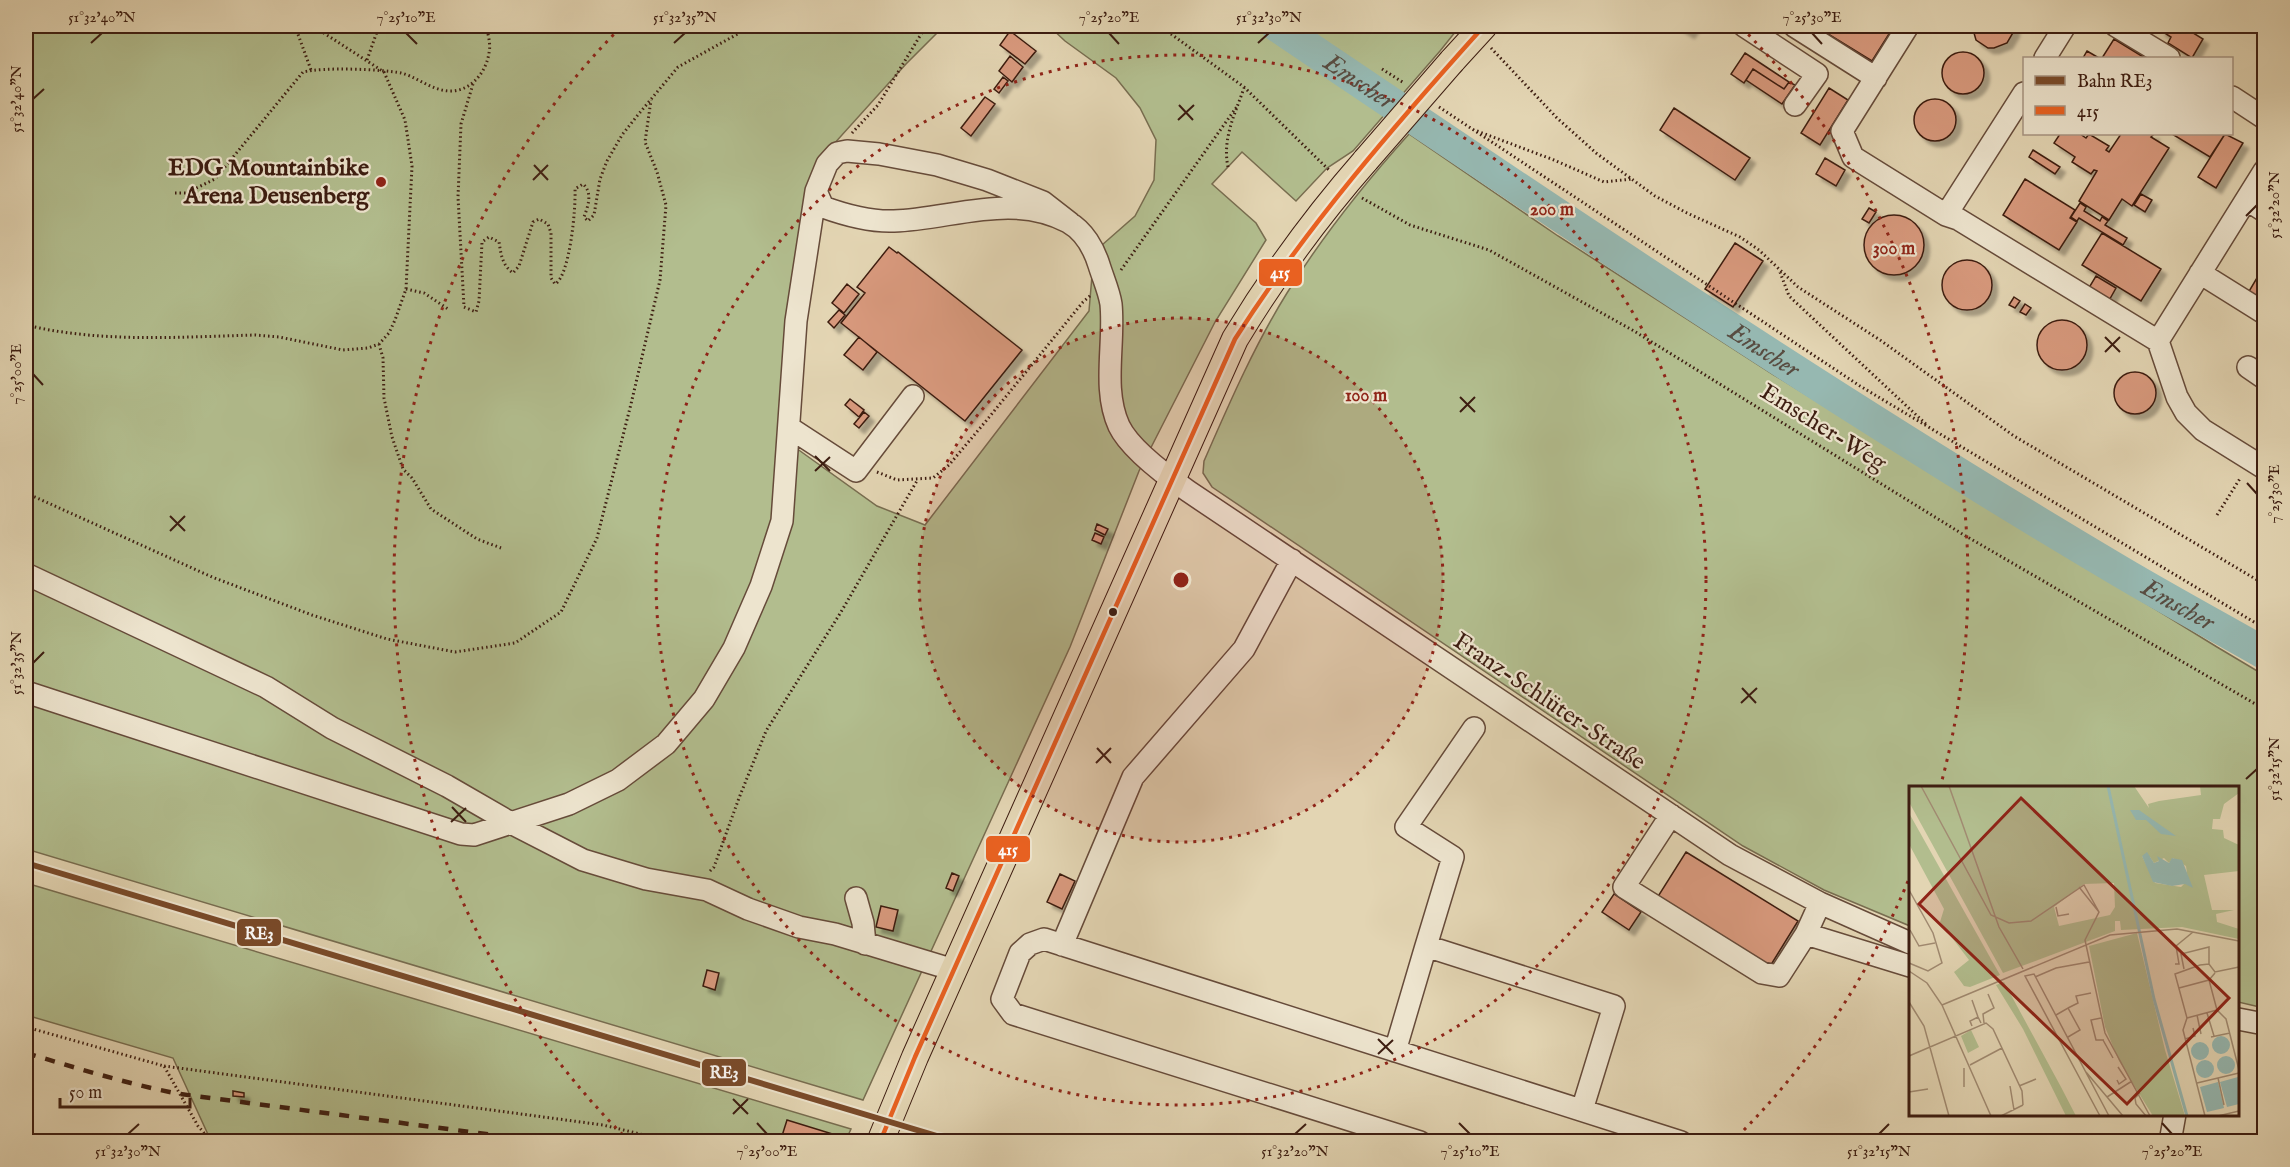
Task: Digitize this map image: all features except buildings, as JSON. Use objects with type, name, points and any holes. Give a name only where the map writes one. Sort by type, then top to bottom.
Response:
[{"type":"main road","points":[[880,1142],[915,1057],[1240,330],[1263,292],[1345,185],[1484,26]]},
{"type":"street","points":[[1744,26],[1817,74],[1795,105]]},
{"type":"street","points":[[1794,26],[1876,78]]},
{"type":"street","points":[[1908,26],[1842,130],[1853,157],[2158,341],[2186,413],[2204,430],[2258,464]]},
{"type":"street","points":[[2046,57],[2065,26]]},
{"type":"street","points":[[2116,26],[2167,57]]},
{"type":"street","points":[[1946,215],[2023,96]]},
{"type":"street","points":[[2233,98],[2265,118]]},
{"type":"street","points":[[26,692],[446,830],[474,835],[569,804],[618,780],[666,744],[704,699],[734,648],[761,586],[782,521],[796,321],[816,191],[827,164],[837,153]]},
{"type":"street","name":"Franz-Schlüter-Straße","points":[[837,153],[879,154],[947,168],[987,180],[1043,202],[1087,239],[1095,252],[1111,303],[1111,382],[1119,427],[1145,457],[1173,480],[1730,855],[1820,903],[1909,942]]},
{"type":"street","points":[[2158,341],[2200,273],[2256,205],[2265,171]]},
{"type":"street","points":[[816,191],[823,207],[846,216],[893,222],[984,208],[1037,210],[1070,223]]},
{"type":"street","points":[[2200,273],[2265,313]]},
{"type":"street","points":[[790,428],[856,471],[913,396]]},
{"type":"street","points":[[1062,945],[1133,777],[1245,649],[1292,560]]},
{"type":"street","points":[[26,574],[266,687],[332,728],[447,786],[511,823],[583,860],[646,879],[707,890],[747,909],[799,927],[835,934],[954,970]]},
{"type":"street","points":[[1395,1051],[1453,857],[1406,827],[1474,728]]},
{"type":"street","points":[[1671,815],[1624,887],[1762,973],[1779,976],[1806,934],[1820,903]]},
{"type":"street","points":[[856,898],[863,923],[865,944]]},
{"type":"street","points":[[1806,934],[1909,965]]},
{"type":"street","points":[[1420,1142],[1013,1014],[1002,999],[1020,953],[1030,944],[1044,939],[1681,1142]]},
{"type":"street","points":[[1426,946],[1614,1006],[1582,1110]]},
{"type":"street","points":[[2239,1019],[2265,1024]]},
{"type":"street","points":[[2170,1142],[2175,1116]]},
{"type":"path","points":[[295,26],[311,70]]},
{"type":"path","points":[[26,325],[97,336],[267,336],[343,350],[357,350],[379,344],[395,320],[405,289],[411,190],[410,143],[400,105],[384,72],[313,26]]},
{"type":"path","points":[[367,60],[379,26]]},
{"type":"path","points":[[175,193],[186,193],[215,179],[303,72],[311,70],[384,72],[406,75],[448,91],[459,90],[472,84],[478,77],[489,53],[486,26]]},
{"type":"path","points":[[472,84],[470,100],[461,124],[458,197],[463,256],[464,308],[476,312],[479,301],[482,242],[489,237],[499,242],[502,261],[513,273],[519,266],[533,222],[540,219],[548,224],[551,233],[551,278],[555,284],[560,281],[569,249],[576,202],[575,189],[583,184],[587,188],[588,205],[584,217],[588,221],[594,215],[600,179],[607,161],[622,135],[678,67],[752,26]]},
{"type":"path","points":[[837,153],[843,142],[878,105],[926,26]]},
{"type":"path","points":[[1160,26],[1244,87],[1327,168]]},
{"type":"path","points":[[1496,55],[1564,125],[1596,153],[1655,196],[1740,237],[1759,249],[1798,287],[1880,340],[2014,436],[2265,584]]},
{"type":"path","points":[[1382,69],[1412,89]]},
{"type":"path","points":[[1228,167],[1225,154],[1227,138],[1244,87]]},
{"type":"path","points":[[26,493],[212,577],[312,615],[387,639],[455,652],[515,644],[561,612],[592,549],[597,538],[631,404],[660,280],[666,205],[657,172],[645,142],[651,100]]},
{"type":"path","points":[[1431,102],[1851,380],[2265,628]]},
{"type":"path","points":[[860,465],[897,480],[933,478],[949,465],[1083,303],[1120,271],[1238,105]]},
{"type":"path","points":[[1470,128],[1604,182],[1632,179]]},
{"type":"path","name":"Emscher-Weg","points":[[1354,193],[1410,225],[1489,250],[1634,331],[1964,535],[2265,709]]},
{"type":"path","points":[[1779,270],[1789,296],[1933,431]]},
{"type":"path","points":[[405,289],[424,294],[448,309]]},
{"type":"path","points":[[379,344],[384,398],[392,437],[403,469],[412,478],[431,509],[477,538],[501,548]]},
{"type":"path","points":[[2217,515],[2258,464]]},
{"type":"path","points":[[695,888],[714,867],[766,731],[842,612],[918,479]]},
{"type":"path","points":[[26,1027],[164,1066],[603,1125],[673,1142]]},
{"type":"path","points":[[164,1066],[198,1126],[205,1134],[219,1142]]},
{"type":"green space","points":[[26,26],[944,26],[906,64],[832,146],[789,443],[877,506],[925,525],[1089,311],[1094,252],[1135,216],[1154,180],[1156,140],[1140,108],[1116,78],[1065,41],[1049,26],[1160,26],[1166,30],[1162,26],[1460,26],[1353,151],[1327,168],[1296,201],[1242,152],[1212,184],[1256,223],[1266,240],[1215,322],[1139,471],[1070,647],[863,1100],[26,849]]},
{"type":"green space","points":[[1409,134],[1558,236],[1774,375],[2264,675],[2264,1008],[2239,1002],[2239,786],[1909,786],[1909,926],[1824,890],[1743,846],[1212,487],[1203,473],[1204,461],[1242,376],[1275,313],[1300,272],[1376,172]]},
{"type":"green space","points":[[26,883],[851,1129],[845,1142],[211,1141],[173,1058],[26,1015]]},
{"type":"waterway","name":"Emscher","points":[[1277,26],[1586,234],[1794,370],[2111,566],[2264,653]]},
{"type":"railway","points":[[26,1053],[121,1081],[180,1094],[547,1142]]},
{"type":"rail line","name":"RE3","points":[[26,863],[957,1142]]},
{"type":"transit line","name":"415","points":[[880,1142],[915,1057],[1235,339],[1292,256],[1353,178],[1484,26]]},
{"type":"place","name":"EDG Mountainbike Arena Deusenberg","points":[[381,182]]}]
